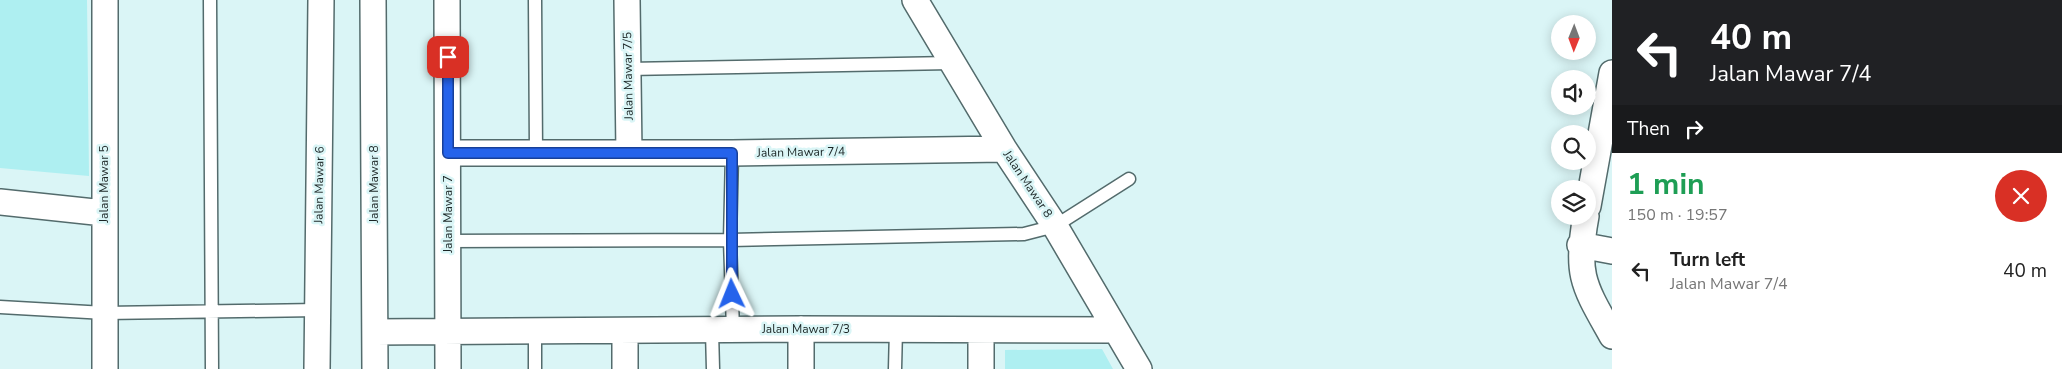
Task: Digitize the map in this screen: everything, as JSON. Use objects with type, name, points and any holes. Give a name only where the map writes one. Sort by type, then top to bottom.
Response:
[{"type":"street","name":"Jalan Mawar 5","points":[[105,0],[105,369]]},
{"type":"street","name":"Jalan Mawar 6","points":[[317,369],[321,0]]},
{"type":"street","name":"Jalan Mawar 8","points":[[373,0],[375,369]]},
{"type":"street","name":"Jalan Mawar 7","points":[[447,0],[448,369]]},
{"type":"street","name":"Jalan Mawar 7/5","points":[[627,0],[628,153]]},
{"type":"street","name":"Jalan Mawar 8","points":[[915,0],[1004,149],[1055,226],[1139,369]]},
{"type":"street","points":[[1594,180],[1607,128],[1612,72]]},
{"type":"street","name":"Jalan Mawar 7/4","points":[[448,153],[732,153],[1004,149]]},
{"type":"street","points":[[0,202],[104,213]]},
{"type":"street","points":[[1584,225],[1580,245],[1581,272],[1588,292],[1612,336]]},
{"type":"street","points":[[1580,245],[1612,251]]},
{"type":"street","points":[[801,329],[801,369]]},
{"type":"street","name":"Jalan Mawar 7/3","points":[[375,332],[625,332],[801,329],[1116,330]]},
{"type":"street","points":[[981,330],[981,369]]},
{"type":"street","points":[[625,332],[625,369]]},
{"type":"lane","points":[[210,0],[212,369]]},
{"type":"lane","points":[[535,0],[536,152]]},
{"type":"lane","points":[[628,69],[951,63]]},
{"type":"lane","points":[[712,369],[723,330],[730,240],[732,153]]},
{"type":"lane","points":[[447,240],[730,240],[1024,234],[1055,226],[1129,180]]},
{"type":"lane","points":[[0,307],[105,313],[212,313],[318,310]]},
{"type":"lane","points":[[895,369],[896,329]]},
{"type":"lane","points":[[535,332],[535,369]]},
{"type":"shaded area","points":[[0,0],[87,0],[89,176],[0,168]]},
{"type":"shaded area","points":[[1102,349],[1113,369],[1005,369],[1005,350]]},
{"type":"route","points":[[448,57],[448,153],[732,153],[730,240],[732,294]]}]
